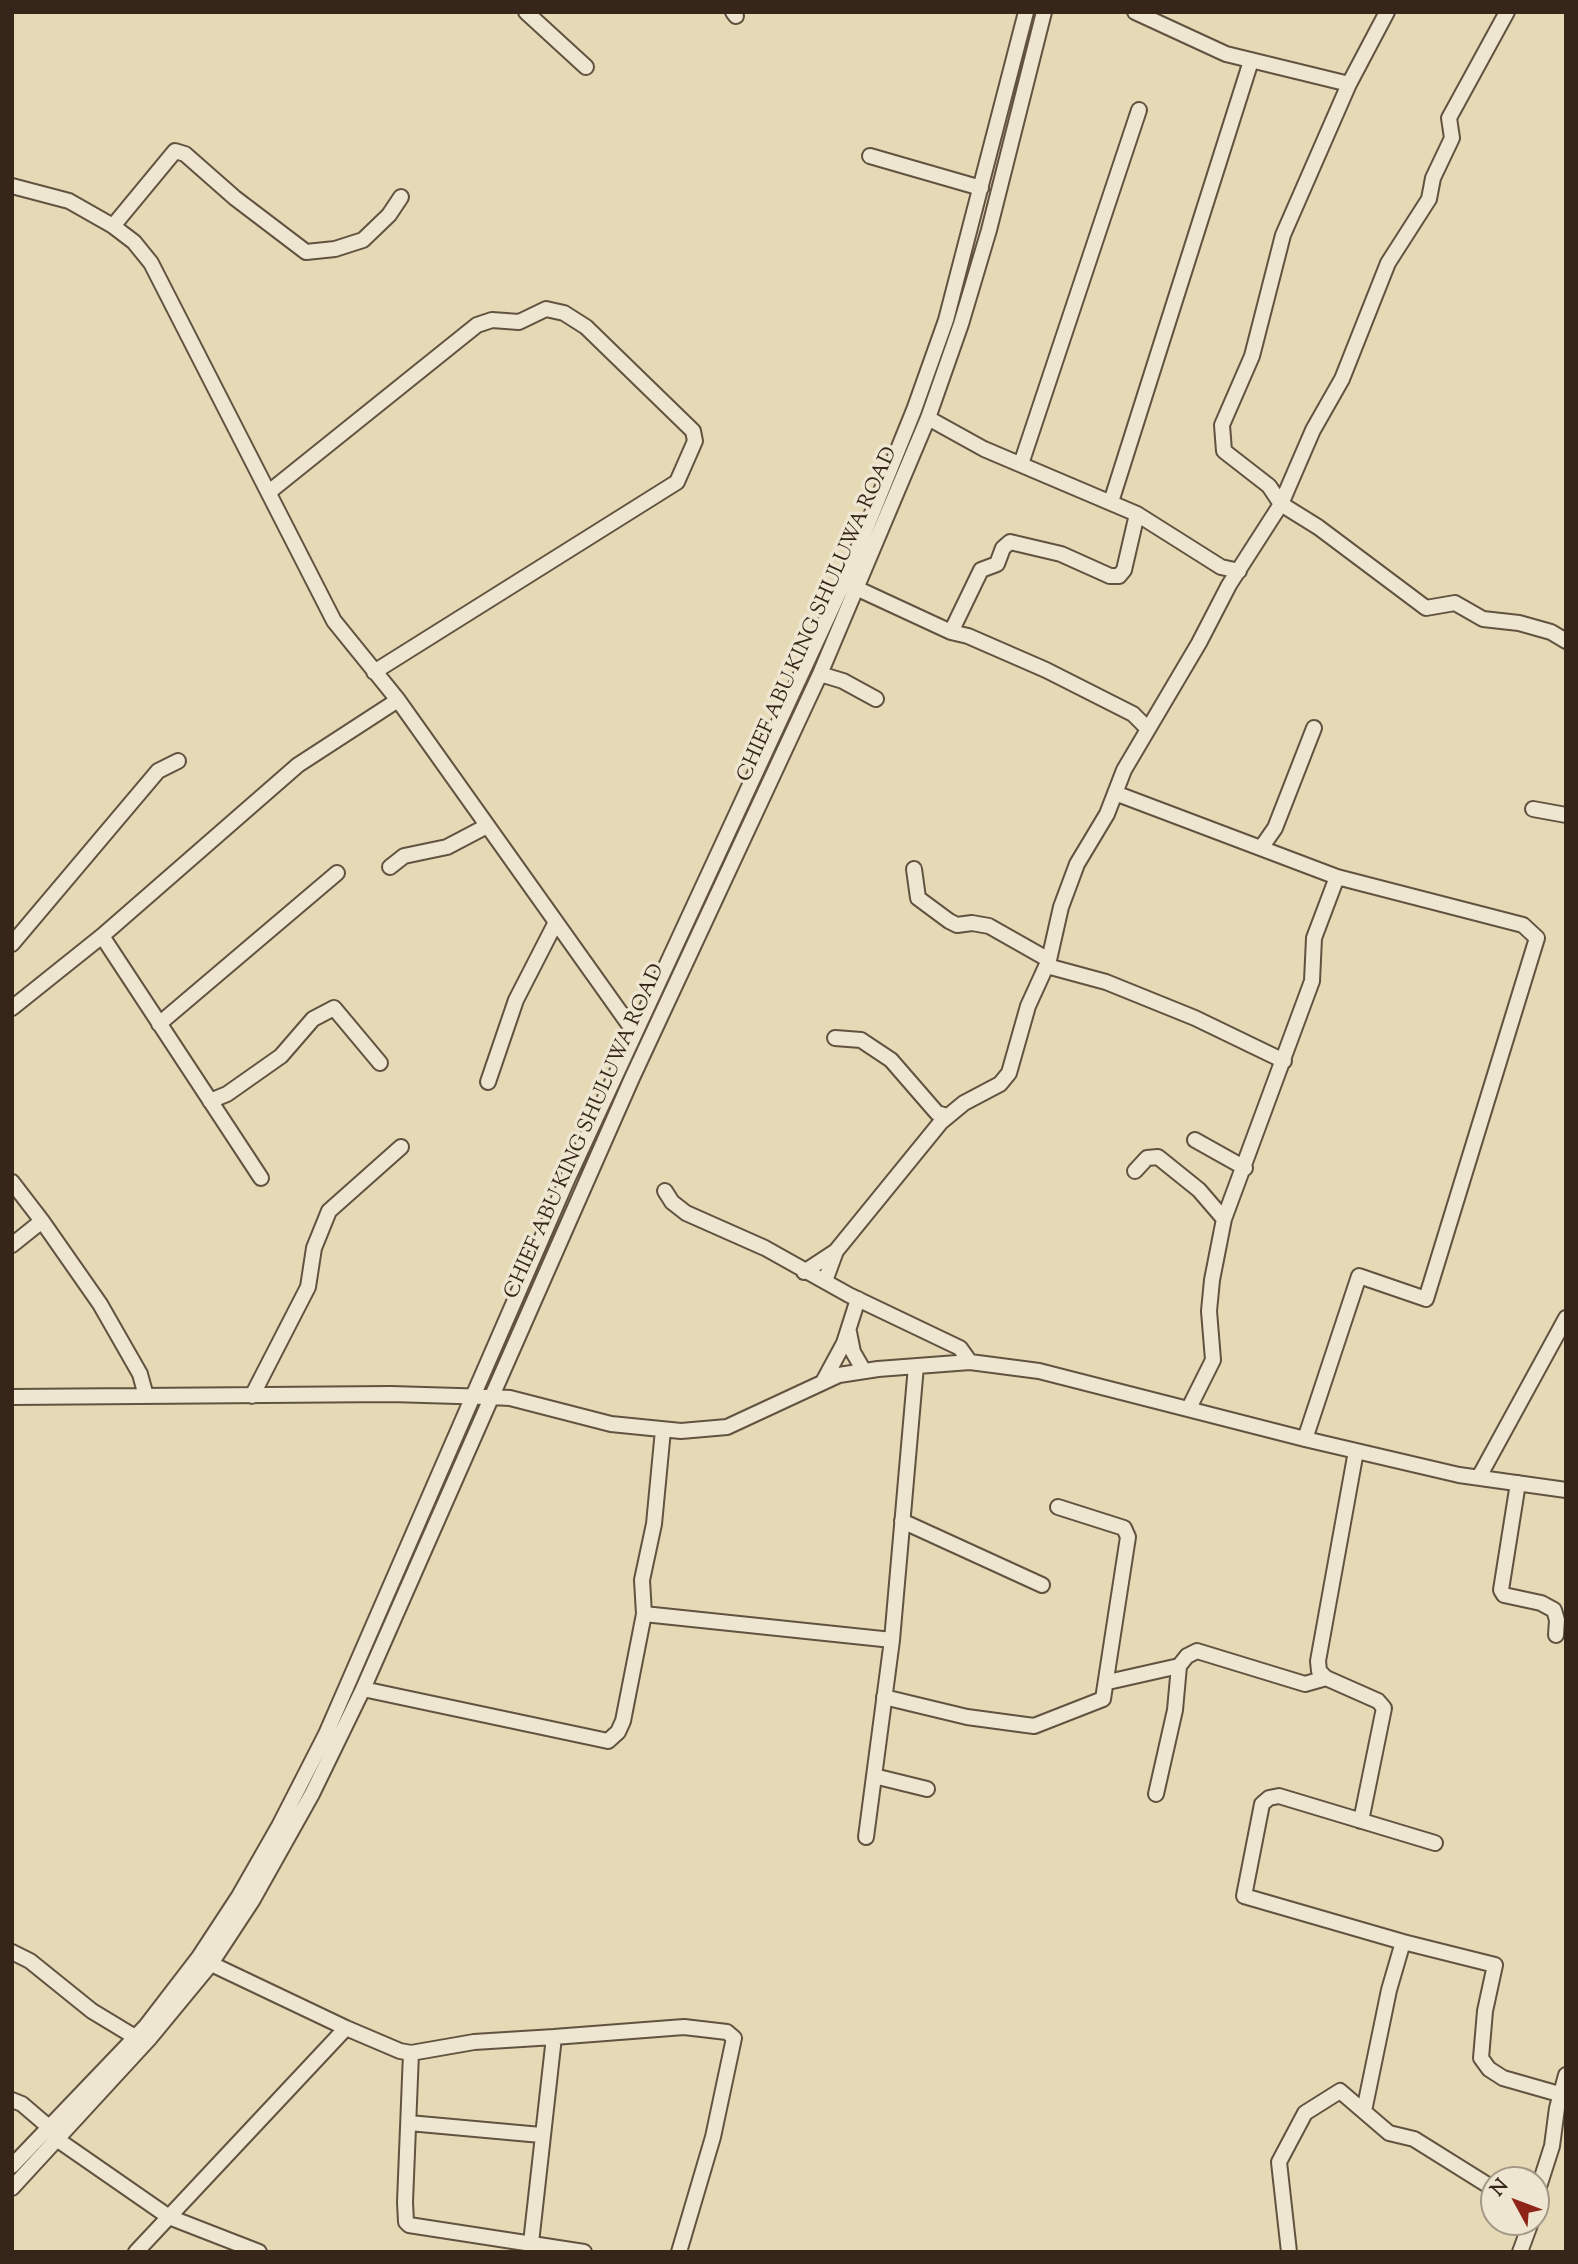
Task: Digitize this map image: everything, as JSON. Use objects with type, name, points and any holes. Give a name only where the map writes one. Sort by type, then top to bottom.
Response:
[{"type":"street","points":[[526,12],[586,67]]},
{"type":"street","points":[[12,2166],[54,2134],[135,2037],[204,1961],[279,1826],[326,1734],[568,1178],[848,573],[914,410],[946,320],[1026,12]]},
{"type":"street","name":"CHIEF ABU KING SHULUWA ROAD","points":[[12,2188],[54,2134],[149,2039],[204,1961],[252,1901],[305,1806],[363,1689],[632,1078],[820,674],[928,418],[961,324],[989,230],[1045,12]]},
{"type":"street","points":[[1135,12],[1226,54],[1251,61],[1288,66],[1349,84]]},
{"type":"street","points":[[1387,12],[1349,84],[1283,236],[1252,356],[1222,425],[1224,451],[1269,486],[1281,504],[1318,527],[1426,608],[1455,603],[1483,619],[1519,623],[1551,632],[1566,641]]},
{"type":"street","points":[[825,1281],[836,1251],[941,1118],[1006,1079],[1028,1006],[1048,963],[1061,907],[1077,864],[1107,814],[1124,770],[1199,643],[1229,585],[1281,504],[1313,430],[1342,379],[1388,263],[1429,199],[1433,178],[1452,138],[1449,118],[1507,12]]},
{"type":"street","points":[[1111,502],[1251,61]]},
{"type":"street","points":[[1021,464],[1139,110]]},
{"type":"street","points":[[113,226],[175,151],[185,154],[235,198],[306,252],[335,249],[363,240],[389,215],[401,197]]},
{"type":"street","points":[[870,156],[981,188]]},
{"type":"street","points":[[12,186],[69,201],[113,226],[134,242],[151,263],[334,621],[398,700],[635,1033]]},
{"type":"street","points":[[971,224],[989,230]]},
{"type":"street","points":[[270,492],[477,325],[492,320],[519,323],[547,309],[564,313],[586,327],[693,431],[695,441],[677,482],[374,671]]},
{"type":"street","points":[[928,418],[984,449],[1137,514],[1220,567],[1239,571]]},
{"type":"street","points":[[951,632],[981,570],[997,564],[1003,548],[1010,542],[1061,554],[1110,576],[1119,576],[1124,570],[1137,514]]},
{"type":"street","points":[[1220,567],[1229,585]]},
{"type":"street","points":[[856,588],[1070,682],[1133,714],[1148,729]]},
{"type":"street","points":[[820,674],[843,681],[876,699]]},
{"type":"street","points":[[12,1008],[102,936],[299,765],[398,700]]},
{"type":"street","points":[[1261,848],[1275,828],[1314,728]]},
{"type":"street","points":[[12,944],[158,771],[178,761]]},
{"type":"street","points":[[1115,793],[1337,877],[1522,925],[1537,938],[1426,1298],[1359,1276],[1305,1439]]},
{"type":"street","points":[[1533,809],[1566,814]]},
{"type":"street","points":[[390,867],[404,856],[447,847],[487,826]]},
{"type":"street","points":[[725,840],[739,848]]},
{"type":"street","points":[[914,869],[918,898],[949,921],[957,925],[972,923],[989,926],[1048,963],[1106,982],[1195,1018],[1284,1061]]},
{"type":"street","points":[[159,1024],[337,873]]},
{"type":"street","points":[[1189,1408],[1213,1360],[1209,1311],[1224,1219],[1312,981],[1314,938],[1337,877]]},
{"type":"street","points":[[488,1082],[516,1000],[556,922]]},
{"type":"street","points":[[102,936],[261,1178]]},
{"type":"street","points":[[210,1101],[227,1094],[281,1056],[313,1019],[334,1008],[380,1063]]},
{"type":"street","points":[[835,1038],[861,1040],[891,1060],[941,1118]]},
{"type":"street","points":[[1195,1140],[1245,1168]]},
{"type":"street","points":[[252,1396],[308,1287],[314,1248],[329,1211],[401,1147]]},
{"type":"street","points":[[1135,1171],[1147,1158],[1158,1157],[1199,1190],[1224,1219]]},
{"type":"street","points":[[12,1182],[107,1316],[140,1374],[146,1396]]},
{"type":"street","points":[[665,1191],[672,1202],[686,1213],[765,1248],[858,1300],[961,1348],[970,1362]]},
{"type":"street","points":[[12,1245],[42,1221]]},
{"type":"street","points":[[804,1272],[836,1251]]},
{"type":"street","points":[[824,1380],[849,1330],[858,1300]]},
{"type":"street","points":[[1479,1477],[1566,1318]]},
{"type":"street","points":[[849,1330],[853,1352],[864,1371]]},
{"type":"street","points":[[12,1398],[391,1394],[491,1397],[510,1398],[602,1422],[663,1430],[701,1430],[727,1427],[824,1380],[864,1371],[970,1362],[1039,1371],[1356,1451],[1479,1477],[1566,1490]]},
{"type":"street","points":[[866,1837],[892,1640],[916,1366]]},
{"type":"street","points":[[363,1689],[608,1741],[623,1721],[644,1614],[642,1580],[654,1524],[663,1430]]},
{"type":"street","points":[[1356,1451],[1318,1661],[1319,1671],[1326,1678],[1378,1702],[1384,1708],[1361,1821]]},
{"type":"street","points":[[1518,1483],[1501,1590],[1504,1595],[1541,1603],[1554,1610],[1557,1620],[1556,1635]]},
{"type":"street","points":[[884,1697],[967,1717],[1034,1726],[1103,1699],[1108,1682],[1128,1537],[1124,1528],[1058,1507]]},
{"type":"street","points":[[902,1521],[1042,1585]]},
{"type":"street","points":[[644,1614],[892,1640]]},
{"type":"street","points":[[1156,1794],[1175,1710],[1179,1666],[1187,1656],[1197,1651],[1305,1684],[1326,1678]]},
{"type":"street","points":[[1108,1682],[1179,1666]]},
{"type":"street","points":[[874,1776],[927,1788]]},
{"type":"street","points":[[1435,1843],[1279,1796],[1269,1798],[1262,1804],[1244,1896],[1403,1942],[1495,1965],[1485,2011],[1481,2057],[1489,2069],[1503,2078],[1559,2094]]},
{"type":"street","points":[[1364,2111],[1389,1990],[1403,1942]]},
{"type":"street","points":[[12,1952],[30,1961],[92,2011],[135,2037]]},
{"type":"street","points":[[204,1961],[346,2028],[411,2053],[474,2042],[684,2028],[727,2032],[734,2038],[713,2137],[679,2252]]},
{"type":"street","points":[[136,2252],[346,2028]]},
{"type":"street","points":[[531,2243],[554,2037]]},
{"type":"street","points":[[411,2053],[406,2222],[413,2226],[584,2252]]},
{"type":"street","points":[[1546,2166],[1552,2146],[1559,2094],[1566,2076]]},
{"type":"street","points":[[1289,2252],[1279,2162],[1302,2117],[1340,2091],[1388,2133],[1414,2139],[1480,2180]]},
{"type":"street","points":[[12,2100],[22,2104],[54,2134],[169,2217],[190,2228],[258,2252]]},
{"type":"street","points":[[409,2123],[541,2135]]}]
